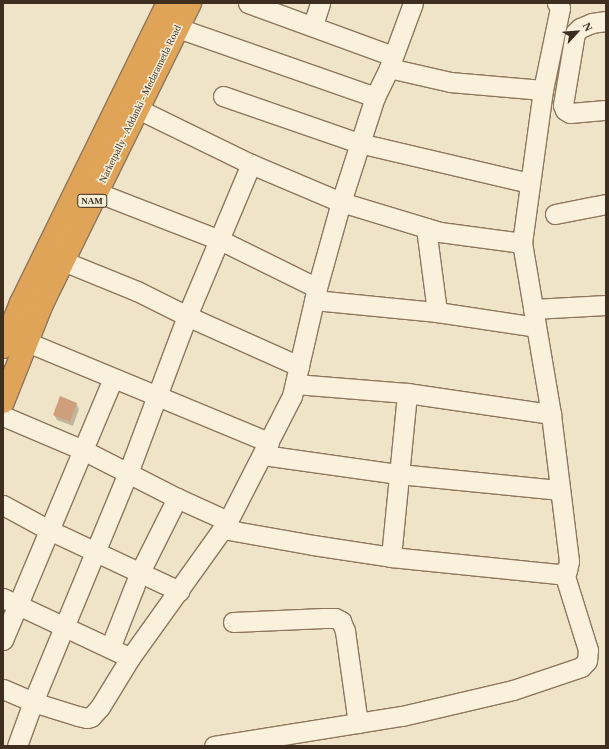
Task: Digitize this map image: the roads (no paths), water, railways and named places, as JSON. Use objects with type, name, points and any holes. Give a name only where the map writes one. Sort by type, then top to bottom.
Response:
[{"type":"highway","name":"Narketpally - Addanki - Medarametla Road","points":[[3,402],[10,341],[20,303],[168,3]]},
{"type":"highway","name":"Narketpally - Addanki - Medarametla Road","points":[[10,341],[42,304],[190,3]]},
{"type":"street","points":[[248,3],[313,25],[391,62],[450,82],[543,90]]},
{"type":"street","points":[[313,25],[320,3]]},
{"type":"street","points":[[3,689],[33,702],[78,716],[91,717],[100,706],[130,658],[226,525],[292,396],[315,294],[359,143],[375,97],[391,62],[413,3]]},
{"type":"street","points":[[3,416],[83,450],[226,525],[313,545],[391,556],[558,574],[564,573],[569,567],[569,561],[551,414],[522,243],[529,183],[543,90],[560,8],[557,3]]},
{"type":"street","points":[[606,21],[580,28],[575,33],[563,105],[565,110],[570,113],[606,110]]},
{"type":"street","points":[[178,28],[375,97]]},
{"type":"street","points":[[224,96],[359,143],[529,183]]},
{"type":"street","points":[[138,109],[251,164],[341,202],[440,232],[522,243]]},
{"type":"street","points":[[17,746],[33,702],[128,473],[187,316],[251,164]]},
{"type":"street","points":[[96,192],[220,240],[315,294],[437,312],[534,318],[606,305]]},
{"type":"street","points":[[555,214],[606,204]]},
{"type":"street","points":[[426,228],[437,312]]},
{"type":"street","points":[[63,261],[137,291],[297,375],[551,414]]},
{"type":"street","points":[[10,341],[158,396],[266,449],[400,474],[560,490]]},
{"type":"street","points":[[3,640],[11,602],[49,530],[113,378]]},
{"type":"street","points":[[391,556],[407,393]]},
{"type":"street","points":[[110,648],[140,572],[177,498]]},
{"type":"street","points":[[3,505],[49,530],[179,591]]},
{"type":"street","points":[[214,746],[402,716],[513,690],[581,667],[587,661],[588,650],[564,573]]},
{"type":"street","points":[[11,602],[130,658]]},
{"type":"street","points":[[233,622],[324,618],[335,618],[341,621],[345,631],[358,723]]}]
